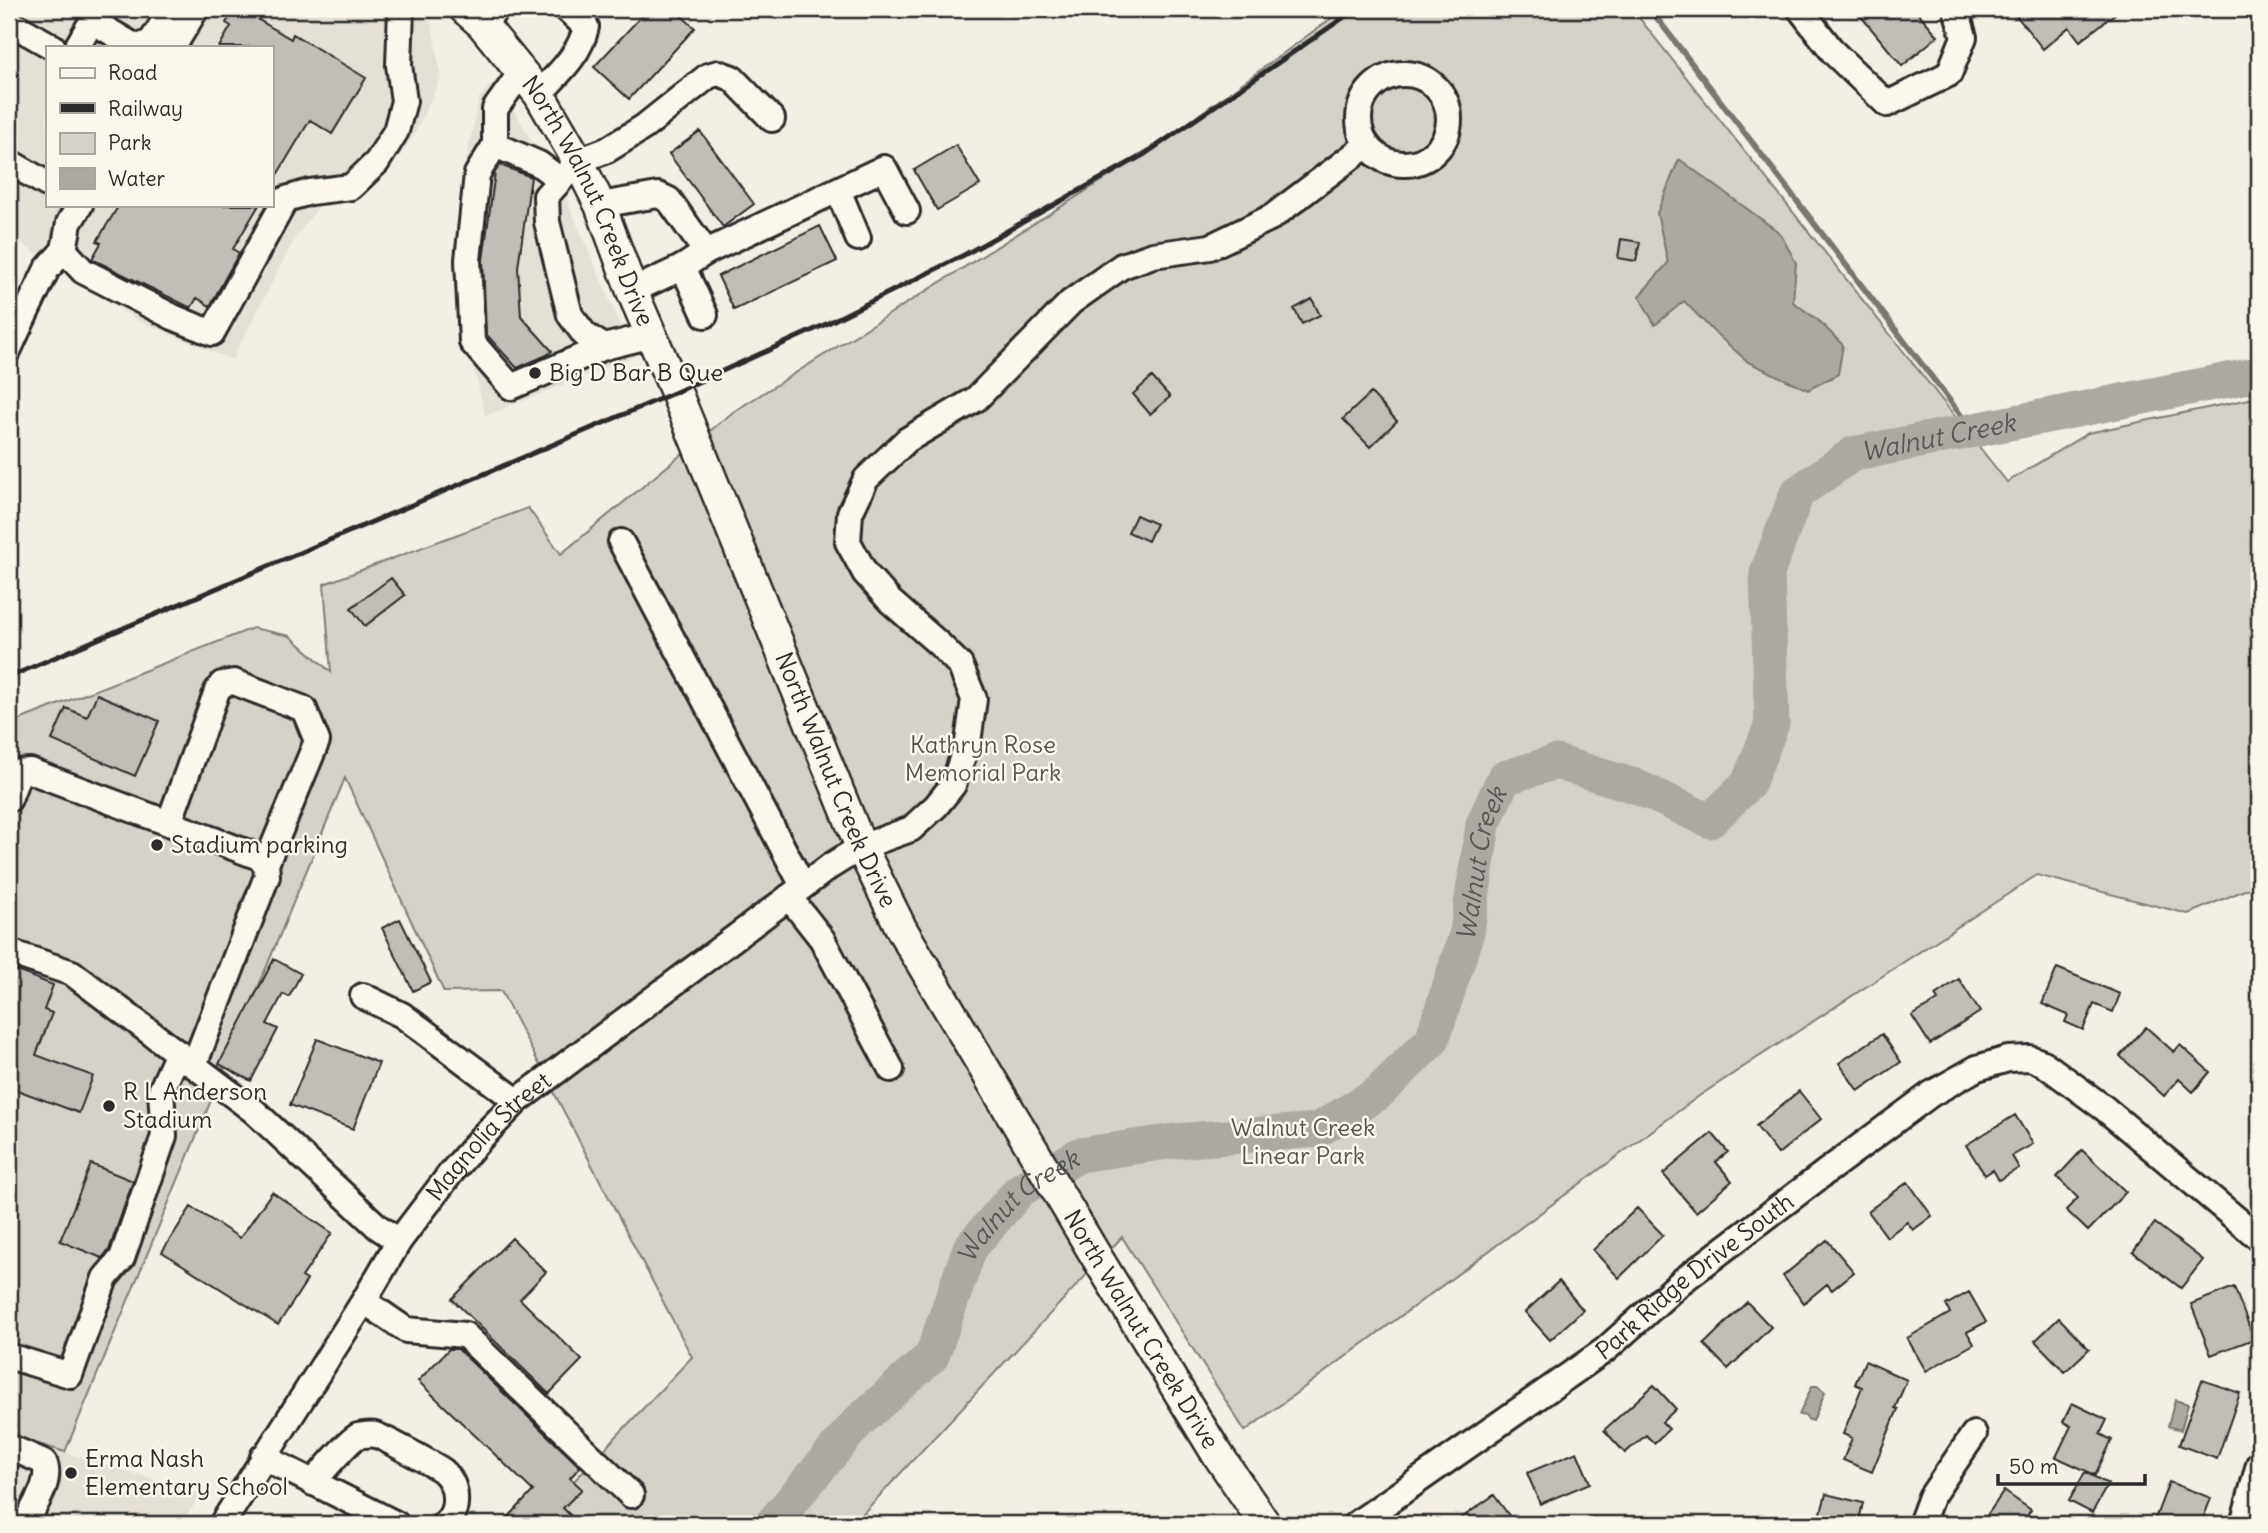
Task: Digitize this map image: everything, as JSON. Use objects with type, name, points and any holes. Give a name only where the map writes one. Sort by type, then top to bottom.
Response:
[{"type":"main road","name":"North Walnut Creek Drive","points":[[481,14],[531,82],[569,170],[600,205],[632,291],[862,847],[902,930],[1093,1251],[1214,1449],[1265,1524]]},
{"type":"street","points":[[140,46],[151,42],[172,9]]},
{"type":"street","points":[[174,46],[196,9]]},
{"type":"street","points":[[64,250],[83,271],[173,317],[212,333],[286,199],[310,192],[351,187],[377,162],[396,131],[404,101],[399,65],[401,9]]},
{"type":"street","points":[[566,9],[586,27],[583,38],[567,65],[531,82],[495,109],[495,145],[477,174],[468,260],[472,342],[511,387],[604,347],[652,335]]},
{"type":"street","points":[[1800,9],[1833,53],[1887,104],[1950,74],[1964,37],[1956,9]]},
{"type":"street","points":[[78,46],[96,15],[136,46]]},
{"type":"street","points":[[9,22],[51,46]]},
{"type":"street","points":[[604,347],[584,335],[570,316],[547,222],[546,196],[569,170],[644,127],[708,76],[719,73],[732,78],[772,119]]},
{"type":"street","points":[[495,145],[539,164],[569,170]]},
{"type":"street","name":"Magnolia Street","points":[[222,1524],[364,1301],[399,1241],[474,1147],[517,1101],[796,891],[862,847],[911,829],[936,806],[953,785],[968,742],[974,699],[960,666],[890,601],[865,573],[848,542],[850,513],[866,480],[907,440],[976,399],[1071,302],[1122,266],[1153,255],[1210,247],[1272,218],[1367,145]]},
{"type":"street","points":[[9,162],[46,183]]},
{"type":"street","points":[[632,291],[683,267],[706,252],[884,168],[907,211]]},
{"type":"street","points":[[838,190],[858,238]]},
{"type":"street","points":[[600,205],[658,195],[669,200],[706,252]]},
{"type":"street","points":[[9,349],[14,324],[47,269],[64,250],[69,223],[79,206]]},
{"type":"street","points":[[683,267],[705,315]]},
{"type":"street","points":[[621,542],[796,891],[891,1069]]},
{"type":"street","points":[[9,1358],[70,1375],[105,1278],[122,1258],[164,1136],[162,1091],[186,1059],[267,876],[266,864],[317,740],[304,709],[234,682],[222,684],[216,691],[170,823]]},
{"type":"street","points":[[9,799],[14,774],[30,771],[260,857],[266,864]]},
{"type":"street","points":[[9,952],[72,972],[254,1111],[377,1227],[399,1241]]},
{"type":"street","points":[[363,996],[402,1015],[517,1101]]},
{"type":"street","name":"Park Ridge Drive South","points":[[1356,1524],[1605,1350],[1682,1281],[1827,1171],[1931,1094],[1977,1068],[2008,1059],[2030,1058],[2043,1063],[2104,1108],[2259,1238]]},
{"type":"street","points":[[364,1301],[406,1329],[466,1335],[631,1494]]},
{"type":"street","points":[[1921,1524],[1931,1497],[1974,1434]]},
{"type":"street","points":[[313,1483],[357,1436],[374,1435],[442,1471],[452,1483],[455,1495],[454,1511],[444,1524]]},
{"type":"street","points":[[9,1447],[44,1462],[48,1469],[46,1480],[25,1524]]},
{"type":"street","points":[[263,1457],[396,1524]]},
{"type":"street","points":[[2243,1524],[2259,1464]]},
{"type":"shaded area","points":[[9,9],[408,9],[432,23],[441,77],[413,137],[394,164],[358,199],[323,202],[295,238],[232,360],[137,320],[9,235]]},
{"type":"shaded area","points":[[496,80],[567,201],[634,356],[485,416],[452,269],[467,154],[479,98]]},
{"type":"shaded area","name":"Erma Nash Elementary School","points":[[9,1435],[201,1494],[181,1524],[9,1524]]},
{"type":"green space","name":"Kathryn Rose Memorial Park","points":[[1344,9],[1632,9],[2007,482],[2088,433],[2259,397],[2259,884],[2188,914],[2037,875],[1699,1096],[1245,1431],[1122,1237],[853,1524],[533,1524],[692,1357],[501,991],[444,992],[345,778],[65,1452],[9,1435],[9,724],[253,628],[290,636],[331,672],[324,584],[528,508],[561,554],[733,412],[1145,154]]},
{"type":"water","points":[[1679,159],[1780,233],[1796,263],[1793,302],[1818,320],[1843,345],[1838,374],[1808,390],[1748,362],[1684,301],[1655,325],[1639,296],[1668,263],[1657,213]]},
{"type":"water","points":[[1812,1386],[1818,1386],[1825,1392],[1813,1421],[1799,1415]]},
{"type":"water","points":[[2175,1400],[2188,1404],[2181,1430],[2168,1426]]},
{"type":"building","points":[[235,9],[247,9],[260,17],[259,20],[291,39],[293,34],[366,78],[332,134],[310,120],[273,182],[273,46],[220,46],[231,26],[226,23]]},
{"type":"building","points":[[648,9],[674,9],[695,28],[629,99],[594,67]]},
{"type":"building","points":[[1855,9],[1915,9],[1938,36],[1902,66]]},
{"type":"building","points":[[2011,9],[2121,9],[2080,41],[2069,27],[2043,49]]},
{"type":"building","points":[[700,131],[754,204],[723,227],[669,154]]},
{"type":"building","points":[[956,145],[980,185],[937,210],[914,170]]},
{"type":"building","points":[[500,165],[531,177],[518,267],[521,316],[552,351],[517,368],[486,334],[483,260],[495,172]]},
{"type":"building","points":[[118,206],[258,206],[233,249],[239,253],[210,306],[197,298],[191,308],[92,259],[101,243],[97,241]]},
{"type":"building","points":[[820,226],[837,261],[734,310],[718,276]]},
{"type":"building","points":[[1621,239],[1640,242],[1636,261],[1618,258]]},
{"type":"building","points":[[1312,299],[1320,315],[1302,324],[1294,309]]},
{"type":"building","points":[[1152,377],[1170,397],[1150,414],[1133,394]]},
{"type":"building","points":[[1371,393],[1397,421],[1370,447],[1343,419]]},
{"type":"building","points":[[1136,515],[1156,524],[1148,541],[1128,532]]},
{"type":"building","points":[[391,578],[405,595],[365,626],[351,608]]},
{"type":"building","points":[[97,694],[159,721],[135,776],[52,740],[66,708],[87,717]]},
{"type":"building","points":[[400,919],[431,982],[413,991],[382,928]]},
{"type":"building","points":[[274,959],[301,974],[289,997],[283,994],[267,1024],[278,1029],[251,1081],[219,1064]]},
{"type":"building","points":[[9,968],[53,985],[44,1010],[52,1013],[36,1055],[93,1076],[79,1113],[9,1087]]},
{"type":"building","points":[[2057,968],[2120,994],[2113,1012],[2094,1004],[2083,1030],[2065,1022],[2068,1015],[2042,1004]]},
{"type":"building","points":[[1959,979],[1980,1012],[1930,1044],[1912,1016],[1938,1000],[1935,995]]},
{"type":"building","points":[[2146,1027],[2174,1052],[2180,1045],[2210,1072],[2193,1092],[2179,1079],[2164,1096],[2120,1056]]},
{"type":"building","points":[[1882,1034],[1901,1062],[1858,1091],[1839,1063]]},
{"type":"building","points":[[317,1039],[379,1063],[353,1129],[290,1105]]},
{"type":"building","points":[[1799,1091],[1821,1119],[1778,1154],[1756,1126]]},
{"type":"building","points":[[2015,1115],[2033,1144],[2012,1156],[2019,1168],[1999,1180],[1993,1170],[1985,1175],[1966,1145]]},
{"type":"building","points":[[1712,1133],[1728,1152],[1716,1162],[1732,1181],[1696,1212],[1663,1174]]},
{"type":"building","points":[[2082,1150],[2126,1192],[2088,1231],[2066,1210],[2078,1198],[2057,1177]]},
{"type":"building","points":[[91,1164],[133,1181],[109,1250],[102,1258],[60,1241]]},
{"type":"building","points":[[1908,1182],[1932,1216],[1913,1230],[1907,1222],[1887,1237],[1868,1211]]},
{"type":"building","points":[[272,1192],[332,1233],[302,1277],[307,1280],[278,1325],[162,1252],[191,1207],[240,1238]]},
{"type":"building","points":[[1637,1208],[1663,1235],[1619,1278],[1593,1250]]},
{"type":"building","points":[[2155,1223],[2203,1260],[2181,1288],[2133,1252]]},
{"type":"building","points":[[512,1238],[546,1272],[520,1299],[582,1360],[549,1394],[452,1299]]},
{"type":"building","points":[[1827,1240],[1854,1272],[1832,1290],[1827,1284],[1804,1303],[1783,1276]]},
{"type":"building","points":[[1559,1281],[1583,1310],[1550,1340],[1525,1312]]},
{"type":"building","points":[[2234,1287],[2254,1339],[2211,1355],[2191,1304]]},
{"type":"building","points":[[1969,1292],[1986,1322],[1967,1332],[1974,1344],[1926,1371],[1907,1338],[1950,1313],[1946,1305]]},
{"type":"building","points":[[1747,1302],[1771,1327],[1728,1369],[1704,1344]]},
{"type":"building","points":[[2059,1318],[2089,1349],[2065,1372],[2035,1341]]},
{"type":"building","points":[[449,1349],[458,1349],[580,1467],[570,1478],[582,1489],[563,1508],[579,1524],[502,1524],[533,1491],[418,1381]]},
{"type":"building","points":[[1865,1361],[1907,1380],[1872,1472],[1843,1460],[1852,1438],[1843,1434],[1862,1387],[1855,1384]]},
{"type":"building","points":[[2202,1380],[2240,1393],[2217,1459],[2179,1445]]},
{"type":"building","points":[[1654,1385],[1676,1409],[1662,1422],[1669,1429],[1654,1443],[1646,1435],[1625,1453],[1604,1430]]},
{"type":"building","points":[[2072,1403],[2107,1420],[2100,1434],[2112,1440],[2095,1475],[2056,1457],[2071,1426],[2063,1422]]},
{"type":"building","points":[[1577,1452],[1590,1483],[1540,1504],[1527,1473]]},
{"type":"building","points":[[2085,1472],[2108,1484],[2092,1513],[2069,1501]]},
{"type":"building","points":[[2169,1482],[2211,1498],[2201,1524],[2153,1524]]},
{"type":"building","points":[[2004,1491],[2031,1510],[2021,1524],[1981,1524]]},
{"type":"building","points":[[1826,1494],[1863,1503],[1858,1524],[1818,1524]]},
{"type":"building","points":[[1494,1495],[1515,1524],[1453,1524]]},
{"type":"waterway","points":[[1650,9],[1973,431]]},
{"type":"waterway","name":"Walnut Creek","points":[[772,1524],[858,1422],[932,1356],[970,1248],[1020,1190],[1079,1155],[1175,1141],[1318,1130],[1377,1094],[1432,1040],[1467,932],[1483,824],[1504,778],[1556,762],[1635,786],[1710,821],[1748,784],[1772,724],[1767,573],[1797,493],[1853,454],[2259,374]]},
{"type":"railway","points":[[9,677],[676,392],[822,326],[964,255],[1145,154],[1356,9]]},
{"type":"place","name":"Big D Bar B Que","points":[[535,373]]},
{"type":"place","name":"Stadium parking","points":[[157,845]]},
{"type":"place","name":"R L Anderson Stadium","points":[[109,1106]]},
{"type":"place","name":"Erma Nash Elementary School","points":[[71,1473]]},
{"type":"park label","name":"Walnut Creek Linear Park","points":[[1303,1142]]}]
